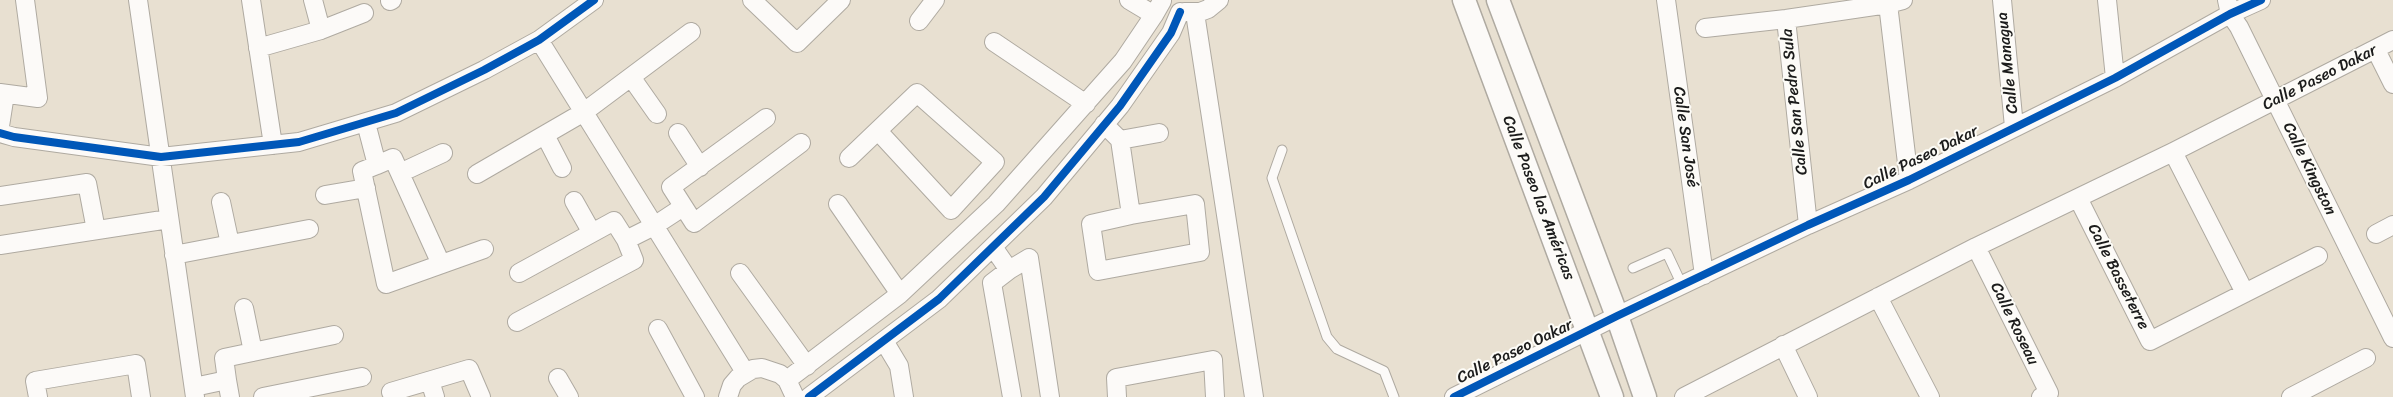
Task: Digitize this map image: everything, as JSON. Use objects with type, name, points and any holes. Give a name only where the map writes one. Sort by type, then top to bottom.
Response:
[{"type":"street","points":[[0,126],[2,94],[38,98],[25,0]]},
{"type":"street","points":[[138,0],[195,392],[228,389],[224,358],[334,334]]},
{"type":"street","points":[[251,0],[273,145]]},
{"type":"street","points":[[313,0],[321,30]]},
{"type":"street","points":[[0,133],[14,137],[161,157],[299,142],[396,113],[484,70],[539,40],[594,0]]},
{"type":"street","points":[[752,0],[797,43],[835,2]]},
{"type":"street","points":[[919,22],[935,0]]},
{"type":"street","points":[[1129,0],[1187,12],[1208,9],[1219,0]]},
{"type":"street","name":"Calle Paseo las Américas","points":[[1464,0],[1612,397]]},
{"type":"street","name":"Calle Paseo las Américas","points":[[1498,0],[1617,316],[1645,397]]},
{"type":"street","name":"Calle San José","points":[[1666,0],[1704,275]]},
{"type":"street","name":"Calle Managua","points":[[2002,0],[2014,127]]},
{"type":"street","points":[[2108,0],[2115,78]]},
{"type":"street","name":"Calle Paseo Dakar","points":[[1588,331],[1808,225],[1909,180],[2115,78],[2228,7],[2261,0]]},
{"type":"street","name":"Calle San Pedro Sula","points":[[1808,225],[1786,19],[1895,2],[1909,180]]},
{"type":"street","points":[[787,380],[900,294],[996,204],[1123,61],[1159,5]]},
{"type":"street","name":"Calle Kingston","points":[[2228,7],[2393,338]]},
{"type":"street","points":[[809,397],[939,299],[1044,197],[1104,124],[1187,12]]},
{"type":"street","points":[[1187,12],[1254,397]]},
{"type":"street","points":[[258,48],[321,30],[364,13]]},
{"type":"street","points":[[1705,28],[1786,19]]},
{"type":"street","points":[[477,174],[584,112],[691,32]]},
{"type":"street","points":[[539,40],[745,372]]},
{"type":"street","name":"Calle Paseo Dakar","points":[[1684,397],[1783,344],[1976,247],[2173,152],[2393,40]]},
{"type":"street","points":[[994,42],[1086,104]]},
{"type":"street","points":[[2376,50],[2393,84]]},
{"type":"street","points":[[631,77],[657,114]]},
{"type":"street","points":[[849,158],[917,93],[995,162],[951,210],[878,131]]},
{"type":"street","points":[[766,118],[672,187],[694,223],[801,143]]},
{"type":"street","points":[[366,123],[377,165]]},
{"type":"street","points":[[1104,124],[1120,140],[1131,215]]},
{"type":"street","points":[[678,133],[700,167]]},
{"type":"street","points":[[1120,140],[1159,134]]},
{"type":"street","points":[[545,135],[562,168]]},
{"type":"street","points":[[2173,152],[2245,293]]},
{"type":"street","points":[[400,173],[443,153]]},
{"type":"street","points":[[441,264],[393,158],[362,171],[386,284],[484,249]]},
{"type":"street","points":[[0,196],[87,183],[96,230]]},
{"type":"street","points":[[976,183],[996,204]]},
{"type":"street","points":[[325,195],[366,188]]},
{"type":"street","name":"Calle Basseterre","points":[[2078,198],[2150,341],[2318,256]]},
{"type":"street","points":[[574,201],[592,233]]},
{"type":"street","points":[[221,202],[230,244]]},
{"type":"street","points":[[838,204],[900,294]]},
{"type":"street","points":[[1195,204],[1200,252],[1098,270],[1091,224],[1131,215],[1195,204]]},
{"type":"street","points":[[626,240],[654,226],[683,207]]},
{"type":"street","points":[[0,245],[169,219]]},
{"type":"street","points":[[517,322],[634,260],[626,240],[614,221],[519,273]]},
{"type":"street","points":[[2376,234],[2393,225]]},
{"type":"street","points":[[174,255],[309,229]]},
{"type":"street","points":[[993,247],[1009,270]]},
{"type":"street","name":"Calle Roseau","points":[[1976,247],[2049,393],[2041,397]]},
{"type":"street","points":[[1012,397],[992,283],[1029,258],[1050,397]]},
{"type":"street","points":[[740,273],[807,366]]},
{"type":"street","points":[[1878,297],[1930,397]]},
{"type":"street","points":[[244,308],[253,352]]},
{"type":"street","points":[[658,329],[695,397]]},
{"type":"street","name":"Calle Paseo Oakar","points":[[1454,397],[1588,331]]},
{"type":"street","points":[[884,341],[899,366],[904,397]]},
{"type":"street","points":[[1783,344],[1808,397]]},
{"type":"street","points":[[2294,396],[2366,358]]},
{"type":"street","points":[[1117,397],[1116,378],[1213,360],[1215,397]]},
{"type":"street","points":[[38,397],[35,381],[136,364],[141,397]]},
{"type":"street","points":[[728,397],[732,385],[745,372],[762,368],[780,374],[787,380],[795,397]]},
{"type":"street","points":[[391,392],[432,389],[469,369],[481,397]]},
{"type":"street","points":[[263,397],[362,377]]},
{"type":"street","points":[[558,378],[570,397]]},
{"type":"lane","points":[[1282,150],[1272,178],[1327,337],[1337,349],[1384,372],[1394,397]]},
{"type":"lane","points":[[1633,268],[1667,253],[1682,285]]},
{"type":"cycle path","points":[[0,133],[14,137],[161,157],[299,142],[396,113],[484,70],[539,40],[594,0]]},
{"type":"cycle path","points":[[1454,397],[1617,316],[1808,225],[1909,180],[2115,78],[2230,14],[2261,0]]},
{"type":"cycle path","points":[[809,397],[939,299],[1044,197],[1120,106],[1171,33],[1180,12]]}]
